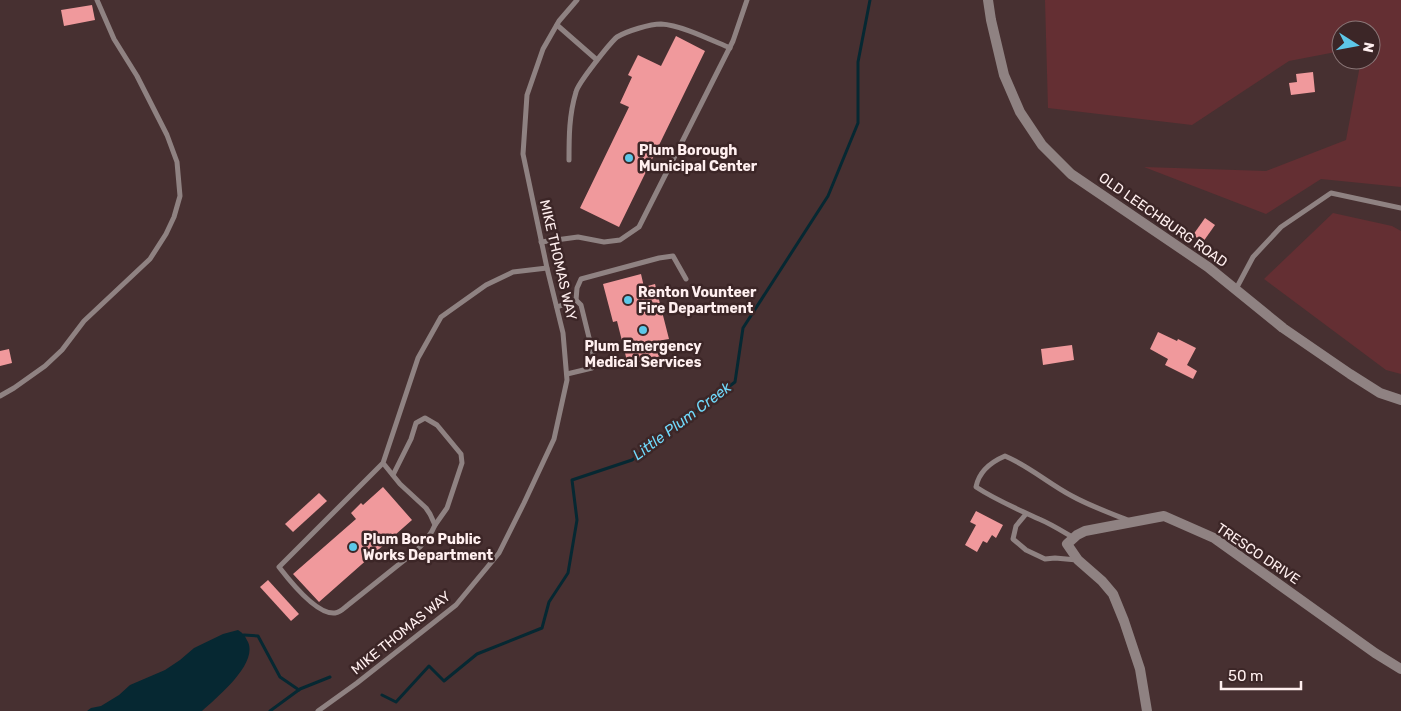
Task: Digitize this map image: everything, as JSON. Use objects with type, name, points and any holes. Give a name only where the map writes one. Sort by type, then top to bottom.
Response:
[{"type":"street","name":"OLD LEECHBURG ROAD","points":[[988,0],[1004,75],[1020,112],[1042,145],[1071,174],[1208,267],[1283,328],[1350,374],[1380,392],[1401,400]]},
{"type":"street","name":"TRESCO DRIVE","points":[[1074,538],[1085,531],[1164,516],[1214,538],[1375,653],[1401,669]]},
{"type":"street","points":[[1074,538],[1068,544],[1078,560],[1102,581],[1113,594],[1140,669],[1148,711]]},
{"type":"lane","points":[[0,396],[22,384],[45,366],[62,350],[84,321],[150,259],[166,234],[174,217],[180,196],[177,162],[167,135],[137,76],[114,39],[97,0]]},
{"type":"lane","name":"MIKE THOMAS WAY","points":[[318,711],[357,683],[456,605],[499,553],[554,438],[567,380],[563,332],[547,268],[523,154],[528,95],[543,49],[557,24],[577,0]]},
{"type":"lane","points":[[542,242],[578,237],[604,242],[620,240],[639,227],[730,48],[746,0]]},
{"type":"lane","points":[[557,24],[597,60]]},
{"type":"lane","points":[[569,160],[569,119],[576,90],[597,60],[617,37],[646,25],[662,24],[690,31],[730,48]]},
{"type":"lane","points":[[1235,289],[1253,257],[1281,226],[1332,193],[1401,208]]},
{"type":"lane","points":[[567,374],[592,368],[594,358],[581,305],[576,300],[577,288],[581,279],[673,256],[686,279]]},
{"type":"lane","points":[[393,475],[411,439],[416,423],[425,418],[437,425],[461,454],[462,463],[447,508],[432,532],[417,550],[340,612],[326,612],[316,606],[290,581],[279,567],[383,463],[418,358],[441,317],[486,285],[513,272],[547,268]]},
{"type":"lane","points":[[556,306],[576,300]]},
{"type":"lane","points":[[1074,538],[994,499],[976,487],[978,477],[994,461],[1005,456],[1021,462],[1072,496],[1131,521]]},
{"type":"lane","points":[[383,463],[400,484],[426,508],[435,525]]},
{"type":"lane","points":[[1026,514],[1016,526],[1014,539],[1026,550],[1044,559],[1078,560]]},
{"type":"shaded area","points":[[1045,0],[1401,0],[1401,187],[1321,179],[1266,214],[1144,167],[1266,171],[1346,140],[1359,70],[1381,70],[1381,20],[1331,20],[1331,53],[1289,61],[1192,125],[1048,108]]},
{"type":"shaded area","points":[[1333,213],[1392,226],[1401,231],[1401,374],[1386,370],[1264,279]]},
{"type":"water","points":[[238,630],[248,642],[250,651],[247,660],[234,680],[202,711],[87,711],[101,706],[119,695],[130,685],[165,670],[194,648],[223,634]]},
{"type":"building","points":[[92,5],[95,20],[64,26],[61,10]]},
{"type":"building","name":"Plum Borough Municipal Center","points":[[676,36],[705,51],[619,227],[580,208],[629,107],[620,103],[632,77],[628,75],[638,55],[661,66]]},
{"type":"building","points":[[1313,72],[1315,92],[1291,95],[1289,83],[1297,82],[1296,74]]},
{"type":"building","points":[[1205,218],[1215,225],[1203,242],[1193,235]]},
{"type":"building","points":[[641,274],[644,287],[655,284],[669,339],[657,341],[661,356],[628,365],[617,321],[613,322],[603,284]]},
{"type":"building","points":[[1158,332],[1196,348],[1187,365],[1197,371],[1193,379],[1165,365],[1168,359],[1150,349]]},
{"type":"building","points":[[1072,345],[1074,360],[1043,365],[1041,349]]},
{"type":"building","points":[[9,349],[12,363],[0,366],[0,351]]},
{"type":"building","name":"Plum Boro Public Works Department","points":[[383,487],[412,520],[319,602],[293,574],[356,519],[351,513]]},
{"type":"building","points":[[319,493],[327,501],[293,532],[285,524]]},
{"type":"building","points":[[976,511],[1003,525],[996,538],[992,535],[987,543],[983,541],[977,552],[965,545],[976,525],[970,522]]},
{"type":"building","points":[[268,580],[299,614],[291,621],[260,587]]},
{"type":"waterway","name":"Little Plum Creek","points":[[382,695],[396,702],[429,666],[444,681],[477,654],[542,628],[549,602],[568,573],[577,520],[572,480],[632,460],[735,382],[743,328],[828,196],[858,123],[858,62],[870,0]]},
{"type":"waterway","points":[[244,635],[258,636],[280,677],[299,690]]},
{"type":"waterway","name":"Little Plum Creek","points":[[270,711],[300,689],[330,677]]},
{"type":"place","name":"Plum Borough Municipal Center","points":[[629,158]]},
{"type":"place","name":"Renton Vounteer Fire Department","points":[[628,300]]},
{"type":"place","name":"Plum Emergency Medical Services","points":[[643,330]]},
{"type":"place","name":"Plum Boro Public Works Department","points":[[353,547]]}]
